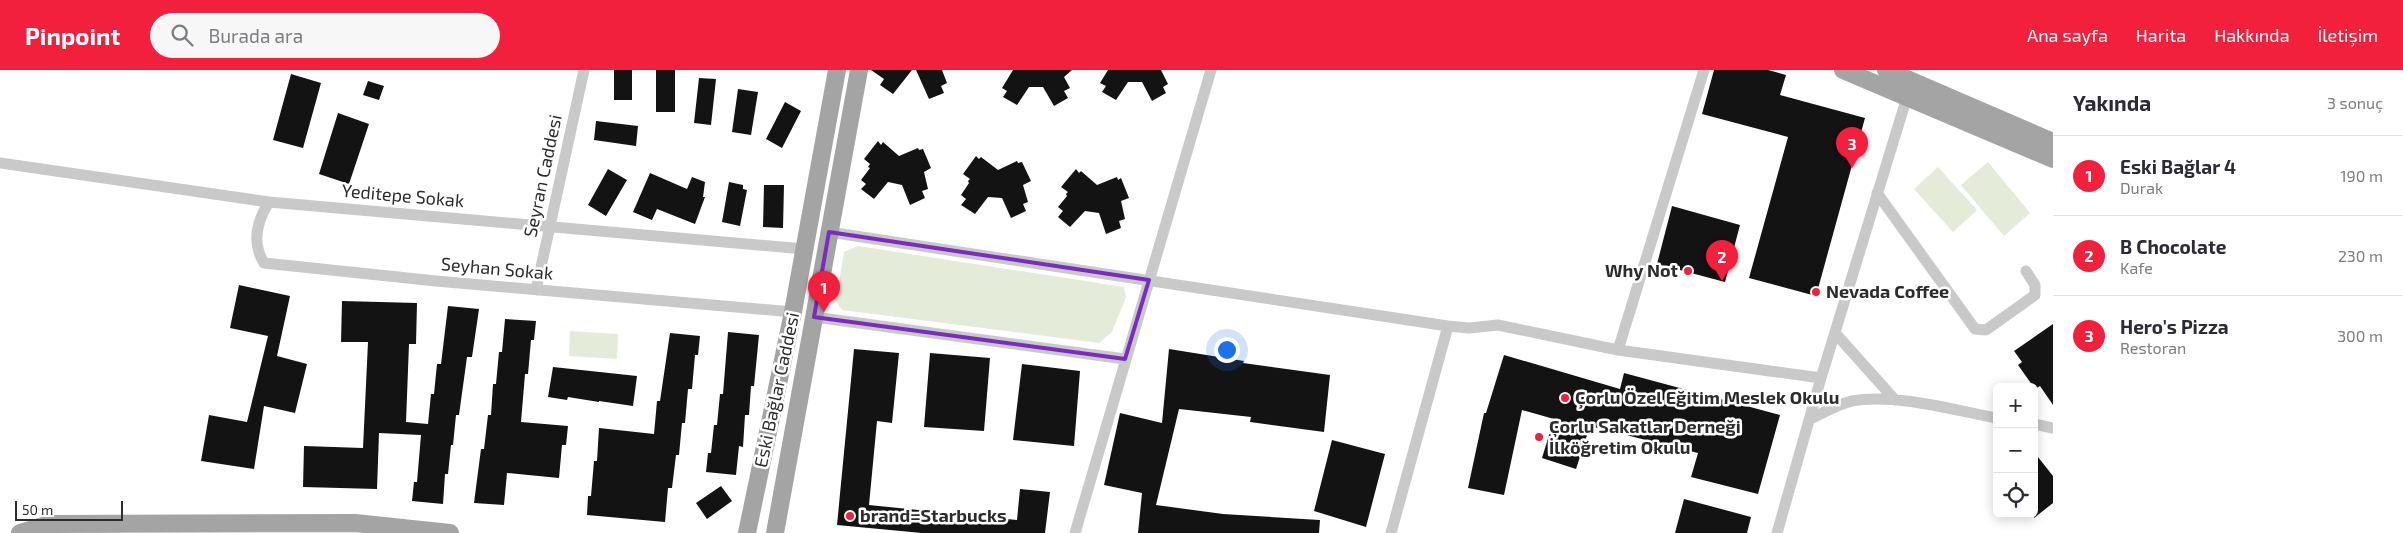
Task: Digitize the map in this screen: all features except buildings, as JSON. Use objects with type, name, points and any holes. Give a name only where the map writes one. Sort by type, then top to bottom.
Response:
[{"type":"main road","name":"Eski Bağlar Caddesi","points":[[747,533],[793,312],[837,70]]},
{"type":"main road","name":"Eski Bağlar Caddesi","points":[[775,533],[859,70]]},
{"type":"main road","points":[[1843,70],[1897,81],[2053,142]]},
{"type":"main road","points":[[1897,81],[2053,159]]},
{"type":"main road","points":[[20,533],[49,524],[355,523],[450,533]]},
{"type":"street","name":"Seyran Caddesi","points":[[536,290],[584,70]]},
{"type":"street","points":[[1075,533],[1211,70]]},
{"type":"street","points":[[1618,350],[1704,70]]},
{"type":"street","points":[[1777,533],[1821,378],[1836,334],[1877,193],[1897,81]]},
{"type":"street","name":"Yeditepe Sokak","points":[[0,163],[269,202],[804,249]]},
{"type":"street","points":[[1877,193],[1975,329],[1986,330],[2035,295],[2035,285],[2026,271]]},
{"type":"street","name":"Seyhan Sokak","points":[[269,202],[261,215],[258,230],[257,251],[264,263],[536,290],[793,312]]},
{"type":"street","points":[[830,232],[1448,326],[1469,328],[1498,325],[1618,350],[1821,378]]},
{"type":"street","points":[[814,317],[1125,359]]},
{"type":"street","points":[[1391,533],[1448,326]]},
{"type":"street","points":[[1836,334],[1895,400]]},
{"type":"street","points":[[1810,419],[1850,402],[1867,399],[1895,400],[1993,417]]},
{"type":"street","points":[[2038,425],[2053,428]]},
{"type":"highlighted area","points":[[829,232],[1149,280],[1125,359],[814,317]]},
{"type":"green space","points":[[1988,162],[2030,213],[2004,236],[1961,185]]},
{"type":"green space","points":[[1938,167],[1977,210],[1953,232],[1914,189]]},
{"type":"green space","points":[[858,246],[1124,287],[1126,297],[1112,332],[1099,343],[842,310],[836,301],[844,252]]},
{"type":"green space","points":[[570,331],[618,334],[617,359],[569,356]]},
{"type":"place","name":"Hero's Pizza","points":[[1852,168]]},
{"type":"place","name":"Why Not","points":[[1688,271]]},
{"type":"place","name":"B Chocolate","points":[[1722,281]]},
{"type":"place","name":"Nevada Coffee","points":[[1816,292]]},
{"type":"place","name":"Eski Bağlar 4","points":[[824,312]]},
{"type":"place","name":"Çorlu Özel Eğitim Meslek Okulu","points":[[1565,398]]},
{"type":"place","name":"Çorlu Sakatlar Derneği İlköğretim Okulu","points":[[1539,437]]},
{"type":"place","name":"brand=Starbucks","points":[[850,516]]}]
